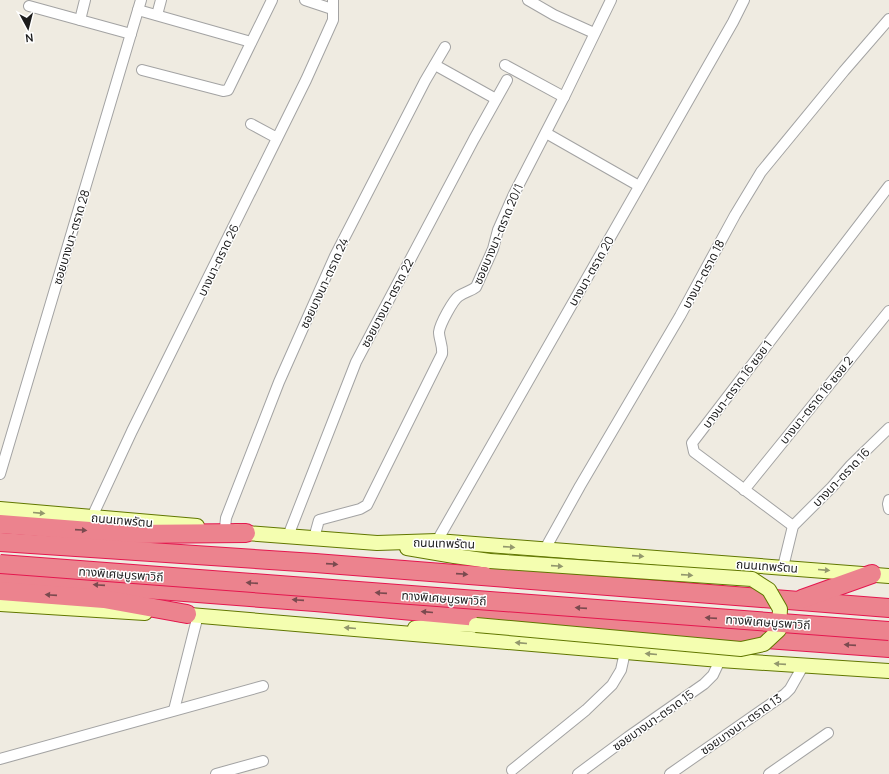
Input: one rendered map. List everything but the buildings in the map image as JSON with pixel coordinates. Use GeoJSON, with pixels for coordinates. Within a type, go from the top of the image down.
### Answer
{"type":"FeatureCollection","features":[{"type":"Feature","properties":{"kind":"highway"},"geometry":{"type":"LineString","coordinates":[[0,524],[128,534],[246,533]]}},
{"type":"Feature","properties":{"kind":"highway"},"geometry":{"type":"LineString","coordinates":[[128,534],[272,560]]}},
{"type":"Feature","properties":{"kind":"highway"},"geometry":{"type":"LineString","coordinates":[[0,542],[272,560],[889,608]]}},
{"type":"Feature","properties":{"kind":"highway","name":"ทางพิเศษบูรพาวิถี"},"geometry":{"type":"LineString","coordinates":[[0,552],[889,619]]}},
{"type":"Feature","properties":{"kind":"highway","name":"ทางพิเศษบูรพาวิถี"},"geometry":{"type":"LineString","coordinates":[[0,564],[889,631]]}},
{"type":"Feature","properties":{"kind":"highway"},"geometry":{"type":"LineString","coordinates":[[796,601],[880,575]]}},
{"type":"Feature","properties":{"kind":"highway"},"geometry":{"type":"LineString","coordinates":[[0,578],[220,594],[532,622],[889,648]]}},
{"type":"Feature","properties":{"kind":"highway"},"geometry":{"type":"LineString","coordinates":[[0,591],[104,599],[193,615]]}},
{"type":"Feature","properties":{"kind":"highway"},"geometry":{"type":"LineString","coordinates":[[104,599],[220,594]]}},
{"type":"Feature","properties":{"kind":"main road","name":"ถนนเทพรัตน"},"geometry":{"type":"LineString","coordinates":[[0,509],[225,528],[246,533],[377,543],[437,541],[880,575]]}},
{"type":"Feature","properties":{"kind":"main road"},"geometry":{"type":"LineString","coordinates":[[377,543],[490,561],[752,579],[769,590],[780,609],[779,630],[764,644],[741,649],[476,625],[452,624],[382,631]]}},
{"type":"Feature","properties":{"kind":"main road"},"geometry":{"type":"LineString","coordinates":[[0,604],[115,612],[193,615],[720,660],[889,671]]}},
{"type":"Feature","properties":{"kind":"street"},"geometry":{"type":"LineString","coordinates":[[80,20],[85,0]]}},
{"type":"Feature","properties":{"kind":"street"},"geometry":{"type":"LineString","coordinates":[[157,15],[161,0]]}},
{"type":"Feature","properties":{"kind":"street"},"geometry":{"type":"LineString","coordinates":[[142,70],[223,91],[228,90],[272,0]]}},
{"type":"Feature","properties":{"kind":"street"},"geometry":{"type":"LineString","coordinates":[[306,0],[332,4]]}},
{"type":"Feature","properties":{"kind":"street"},"geometry":{"type":"LineString","coordinates":[[528,0],[554,15],[594,33]]}},
{"type":"Feature","properties":{"kind":"street","name":"ซอยบางนา-ตราด 20/1"},"geometry":{"type":"LineString","coordinates":[[314,538],[319,520],[360,509],[367,505],[442,354],[443,348],[439,334],[440,328],[454,300],[459,296],[472,291],[476,286],[493,249],[498,230],[514,194],[564,97],[610,0]]}},
{"type":"Feature","properties":{"kind":"street","name":"บางนา-ตราด 20"},"geometry":{"type":"LineString","coordinates":[[437,541],[744,0]]}},
{"type":"Feature","properties":{"kind":"street","name":"บางนา-ตราด 26"},"geometry":{"type":"LineString","coordinates":[[92,517],[132,431],[277,138],[333,20],[332,4]]}},
{"type":"Feature","properties":{"kind":"street"},"geometry":{"type":"LineString","coordinates":[[140,5],[157,15],[251,42]]}},
{"type":"Feature","properties":{"kind":"street","name":"ซอยบางนา-ตราด 28"},"geometry":{"type":"LineString","coordinates":[[0,474],[140,5]]}},
{"type":"Feature","properties":{"kind":"street"},"geometry":{"type":"LineString","coordinates":[[29,6],[131,34]]}},
{"type":"Feature","properties":{"kind":"street","name":"บางนา-ตราด 18"},"geometry":{"type":"LineString","coordinates":[[545,549],[580,486],[680,316],[735,215],[761,172],[844,70],[889,19]]}},
{"type":"Feature","properties":{"kind":"street","name":"ซอยบางนา-ตราด 24"},"geometry":{"type":"LineString","coordinates":[[225,528],[226,518],[279,382],[335,256],[445,47]]}},
{"type":"Feature","properties":{"kind":"street"},"geometry":{"type":"LineString","coordinates":[[435,65],[496,99]]}},
{"type":"Feature","properties":{"kind":"street"},"geometry":{"type":"LineString","coordinates":[[505,66],[564,97]]}},
{"type":"Feature","properties":{"kind":"street","name":"ซอยบางนา-ตราด 22"},"geometry":{"type":"LineString","coordinates":[[288,536],[356,362],[474,139],[507,80]]}},
{"type":"Feature","properties":{"kind":"street"},"geometry":{"type":"LineString","coordinates":[[251,124],[277,138]]}},
{"type":"Feature","properties":{"kind":"street"},"geometry":{"type":"LineString","coordinates":[[546,133],[639,186]]}},
{"type":"Feature","properties":{"kind":"street","name":"บางนา-ตราด 16 ซอย 1"},"geometry":{"type":"LineString","coordinates":[[793,526],[694,452],[692,443],[889,186]]}},
{"type":"Feature","properties":{"kind":"street","name":"บางนา-ตราด 16 ซอย 2"},"geometry":{"type":"LineString","coordinates":[[744,490],[889,311]]}},
{"type":"Feature","properties":{"kind":"street","name":"บางนา-ตราด 16"},"geometry":{"type":"LineString","coordinates":[[793,526],[832,487],[851,465],[889,428]]}},
{"type":"Feature","properties":{"kind":"street"},"geometry":{"type":"LineString","coordinates":[[889,500],[889,509]]}},
{"type":"Feature","properties":{"kind":"street"},"geometry":{"type":"LineString","coordinates":[[783,567],[793,526]]}},
{"type":"Feature","properties":{"kind":"street"},"geometry":{"type":"LineString","coordinates":[[174,710],[193,615]]}},
{"type":"Feature","properties":{"kind":"street"},"geometry":{"type":"LineString","coordinates":[[512,770],[586,710],[612,685],[620,670],[625,652]]}},
{"type":"Feature","properties":{"kind":"street","name":"ซอยบางนา-ตราด 15"},"geometry":{"type":"LineString","coordinates":[[578,774],[704,684],[713,675],[720,660]]}},
{"type":"Feature","properties":{"kind":"street","name":"ซอยบางนา-ตราด 13"},"geometry":{"type":"LineString","coordinates":[[670,774],[785,694],[790,689],[803,666]]}},
{"type":"Feature","properties":{"kind":"street"},"geometry":{"type":"LineString","coordinates":[[0,759],[263,686]]}},
{"type":"Feature","properties":{"kind":"street"},"geometry":{"type":"LineString","coordinates":[[769,774],[828,733]]}},
{"type":"Feature","properties":{"kind":"street"},"geometry":{"type":"LineString","coordinates":[[216,774],[263,761]]}}]}
